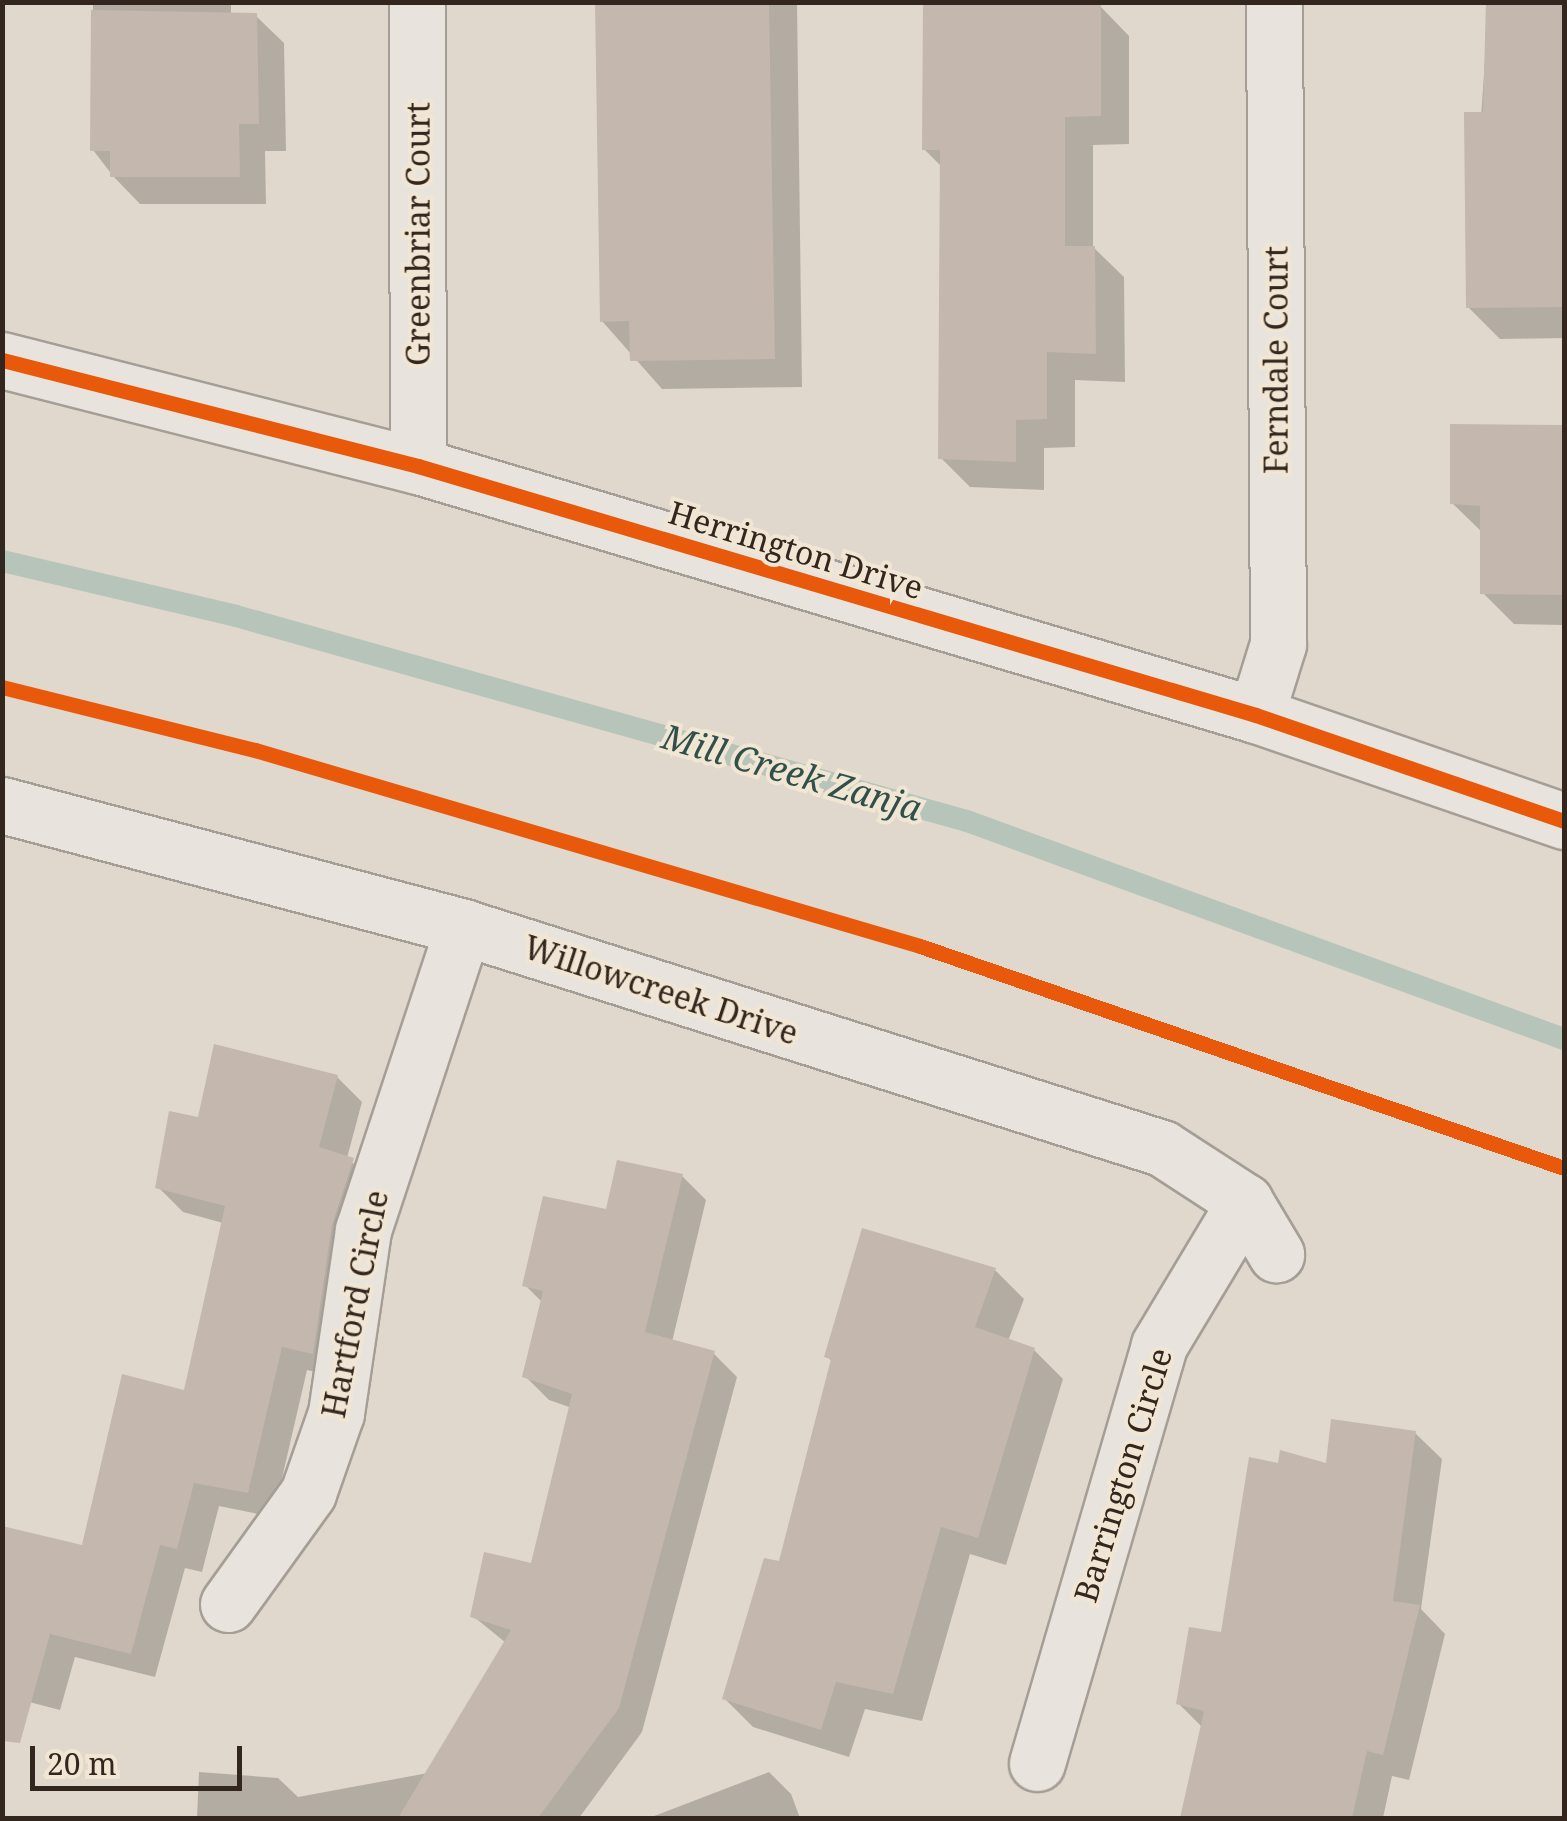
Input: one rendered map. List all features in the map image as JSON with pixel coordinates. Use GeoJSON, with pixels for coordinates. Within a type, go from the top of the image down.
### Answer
{"type":"FeatureCollection","features":[{"type":"Feature","properties":{"kind":"street","name":"Greenbriar Court"},"geometry":{"type":"LineString","coordinates":[[417,2],[418,466]]}},
{"type":"Feature","properties":{"kind":"street","name":"Ferndale Court"},"geometry":{"type":"LineString","coordinates":[[1256,715],[1278,644],[1274,2]]}},
{"type":"Feature","properties":{"kind":"street","name":"Herrington Drive"},"geometry":{"type":"LineString","coordinates":[[2,360],[418,466],[1256,715],[1564,821]]}},
{"type":"Feature","properties":{"kind":"street","name":"Willowcreek Drive"},"geometry":{"type":"LineString","coordinates":[[2,804],[464,927],[1162,1148],[1245,1202],[1276,1254]]}},
{"type":"Feature","properties":{"kind":"street","name":"Hartford Circle"},"geometry":{"type":"LineString","coordinates":[[228,1604],[308,1493],[336,1413],[363,1230],[464,927]]}},
{"type":"Feature","properties":{"kind":"street","name":"Barrington Circle"},"geometry":{"type":"LineString","coordinates":[[1036,1763],[1159,1345],[1245,1202]]}},
{"type":"Feature","properties":{"kind":"building"},"geometry":{"type":"Polygon","coordinates":[[[595,2],[769,2],[775,359],[630,361],[629,321],[600,322],[595,2]]]}},
{"type":"Feature","properties":{"kind":"building"},"geometry":{"type":"Polygon","coordinates":[[[923,2],[1101,4],[1101,116],[1065,117],[1065,246],[1095,246],[1096,354],[1047,352],[1047,419],[1016,420],[1016,462],[938,459],[940,150],[922,150],[923,2]]]}},
{"type":"Feature","properties":{"kind":"building"},"geometry":{"type":"Polygon","coordinates":[[[1486,2],[1564,2],[1564,307],[1466,308],[1464,112],[1483,112],[1486,2]]]}},
{"type":"Feature","properties":{"kind":"building"},"geometry":{"type":"Polygon","coordinates":[[[91,10],[257,13],[259,124],[239,124],[240,177],[110,177],[110,151],[90,151],[91,10]]]}},
{"type":"Feature","properties":{"kind":"building"},"geometry":{"type":"Polygon","coordinates":[[[1450,424],[1564,425],[1564,595],[1480,594],[1480,506],[1450,504],[1450,424]]]}},
{"type":"Feature","properties":{"kind":"building"},"geometry":{"type":"Polygon","coordinates":[[[214,1044],[338,1075],[319,1147],[354,1158],[332,1225],[313,1354],[282,1347],[248,1493],[194,1483],[177,1549],[160,1545],[131,1654],[50,1634],[20,1743],[2,1741],[2,1526],[82,1545],[122,1374],[184,1390],[225,1206],[155,1188],[169,1111],[198,1117],[214,1044]]]}},
{"type":"Feature","properties":{"kind":"building"},"geometry":{"type":"Polygon","coordinates":[[[617,1160],[683,1174],[645,1332],[715,1351],[619,1708],[538,1818],[398,1818],[511,1630],[470,1617],[484,1552],[531,1563],[572,1394],[522,1377],[543,1291],[522,1286],[543,1196],[606,1209],[617,1160]]]}},
{"type":"Feature","properties":{"kind":"building"},"geometry":{"type":"Polygon","coordinates":[[[862,1228],[996,1268],[975,1327],[1035,1348],[978,1538],[941,1527],[893,1694],[836,1682],[821,1730],[722,1699],[764,1558],[779,1561],[831,1359],[824,1357],[862,1228]]]}},
{"type":"Feature","properties":{"kind":"building"},"geometry":{"type":"Polygon","coordinates":[[[1331,1419],[1416,1431],[1393,1601],[1420,1605],[1383,1755],[1367,1751],[1352,1818],[1180,1818],[1204,1711],[1176,1704],[1189,1627],[1221,1632],[1249,1457],[1278,1463],[1280,1450],[1326,1463],[1331,1419]]]}},
{"type":"Feature","properties":{"kind":"waterway","name":"Mill Creek Zanja"},"geometry":{"type":"LineString","coordinates":[[2,561],[236,616],[967,821],[1564,1039]]}},
{"type":"Feature","properties":{"kind":"cycle path"},"geometry":{"type":"LineString","coordinates":[[2,360],[418,466],[1256,715],[1564,821]]}},
{"type":"Feature","properties":{"kind":"cycle path"},"geometry":{"type":"LineString","coordinates":[[2,687],[255,750],[920,946],[1564,1168]]}}]}
